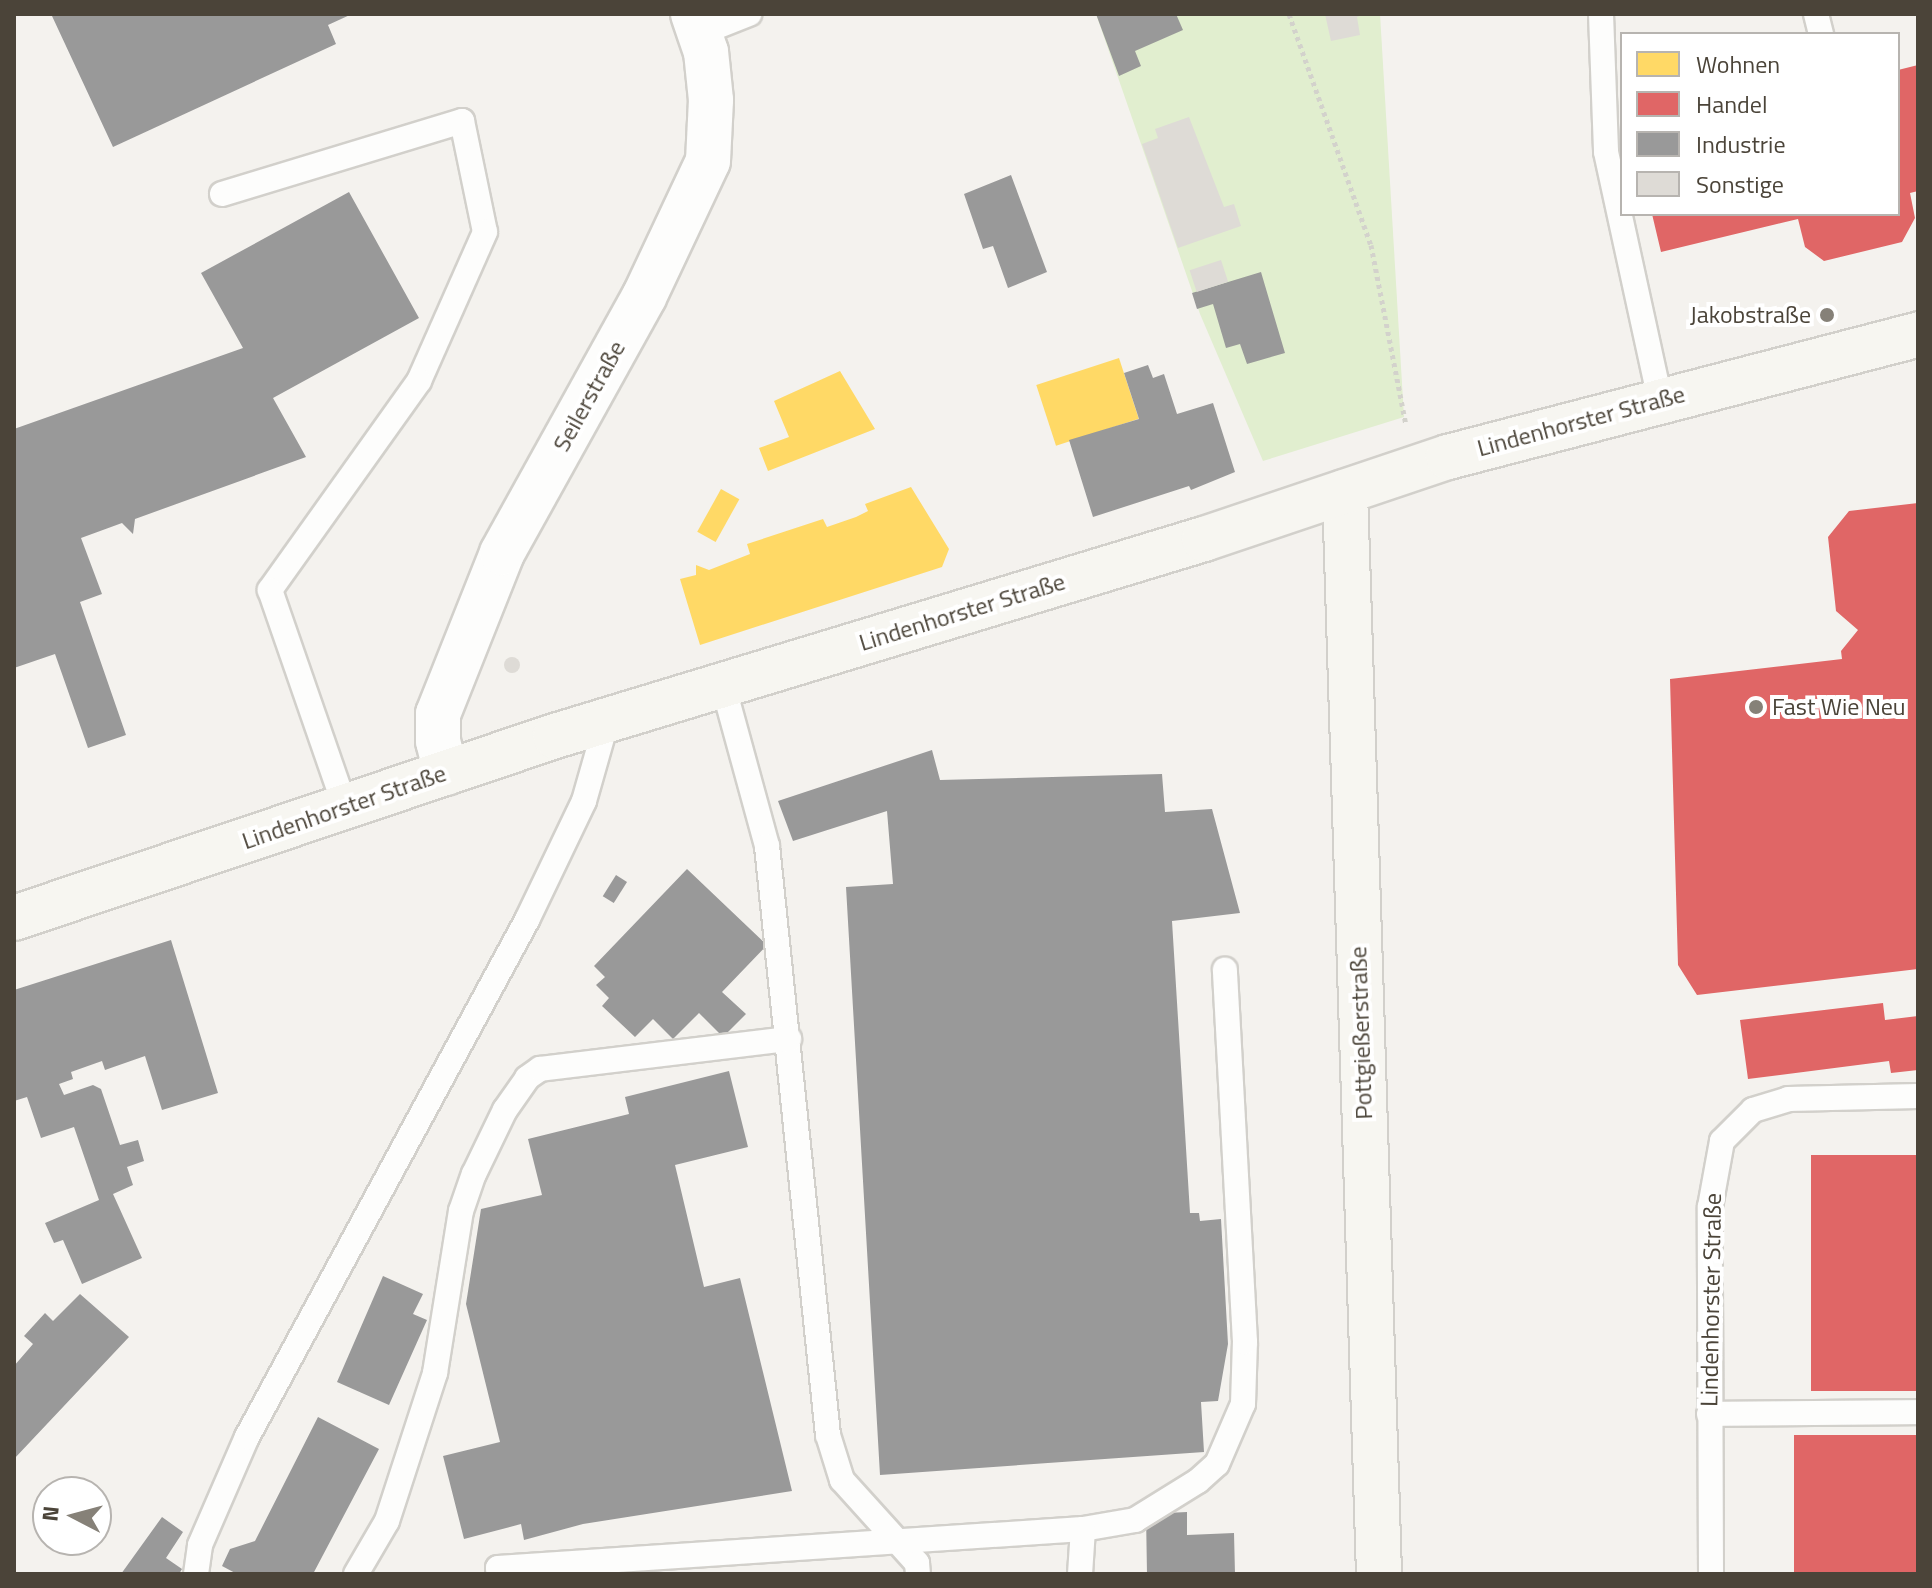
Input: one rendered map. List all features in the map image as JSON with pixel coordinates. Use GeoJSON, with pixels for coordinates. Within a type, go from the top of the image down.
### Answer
{"type":"FeatureCollection","features":[{"type":"Feature","properties":{"kind":"street","name":"Seilerstraße"},"geometry":{"type":"LineString","coordinates":[[446,773],[438,741],[438,714],[497,566],[644,297],[708,161],[711,100],[697,24]]}},
{"type":"Feature","properties":{"kind":"street","name":"Lindenhorster Straße"},"geometry":{"type":"LineString","coordinates":[[14,918],[607,720],[1345,492],[1448,457],[1918,335]]}},
{"type":"Feature","properties":{"kind":"street","name":"Pottgießerstraße"},"geometry":{"type":"LineString","coordinates":[[1345,492],[1379,1574]]}},
{"type":"Feature","properties":{"kind":"lane"},"geometry":{"type":"LineString","coordinates":[[697,24],[749,14]]}},
{"type":"Feature","properties":{"kind":"lane"},"geometry":{"type":"LineString","coordinates":[[1601,14],[1606,152],[1660,400]]}},
{"type":"Feature","properties":{"kind":"lane"},"geometry":{"type":"LineString","coordinates":[[222,194],[462,121],[485,232],[419,381],[270,590],[345,807]]}},
{"type":"Feature","properties":{"kind":"lane"},"geometry":{"type":"LineString","coordinates":[[723,685],[767,846],[828,1435],[842,1480],[917,1563],[918,1574]]}},
{"type":"Feature","properties":{"kind":"lane"},"geometry":{"type":"LineString","coordinates":[[196,1574],[200,1545],[247,1437],[527,920],[584,801],[607,720]]}},
{"type":"Feature","properties":{"kind":"lane"},"geometry":{"type":"LineString","coordinates":[[499,1574],[498,1568],[1083,1529],[1135,1520],[1198,1481],[1217,1464],[1243,1404],[1245,1342],[1225,970]]}},
{"type":"Feature","properties":{"kind":"lane"},"geometry":{"type":"LineString","coordinates":[[356,1574],[387,1521],[435,1373],[465,1198],[505,1110],[527,1078],[540,1069],[587,1062],[789,1039]]}},
{"type":"Feature","properties":{"kind":"lane","name":"Lindenhorster Straße"},"geometry":{"type":"LineString","coordinates":[[1711,1574],[1710,1207],[1722,1141],[1753,1110],[1788,1099],[1918,1096]]}},
{"type":"Feature","properties":{"kind":"lane"},"geometry":{"type":"LineString","coordinates":[[1709,1414],[1918,1412]]}},
{"type":"Feature","properties":{"kind":"lane"},"geometry":{"type":"LineString","coordinates":[[1080,1574],[1083,1529]]}},
{"type":"Feature","properties":{"kind":"path"},"geometry":{"type":"LineString","coordinates":[[1289,14],[1371,245],[1406,426]]}},
{"type":"Feature","properties":{"kind":"green space"},"geometry":{"type":"Polygon","coordinates":[[[1096,14],[1380,14],[1404,417],[1263,461],[1200,314],[1096,14]]]}},
{"type":"Feature","properties":{"kind":"building: Wohnen"},"geometry":{"type":"Polygon","coordinates":[[[1119,358],[1139,419],[1056,446],[1036,385],[1119,358]]]}},
{"type":"Feature","properties":{"kind":"building: Wohnen"},"geometry":{"type":"Polygon","coordinates":[[[840,371],[875,429],[768,471],[759,448],[789,437],[774,401],[840,371]]]}},
{"type":"Feature","properties":{"kind":"building: Wohnen"},"geometry":{"type":"Polygon","coordinates":[[[911,487],[949,549],[942,567],[700,645],[680,579],[696,575],[696,565],[709,570],[750,554],[747,544],[823,519],[827,527],[856,517],[868,511],[865,504],[911,487]]]}},
{"type":"Feature","properties":{"kind":"building: Wohnen"},"geometry":{"type":"Polygon","coordinates":[[[721,489],[739,499],[716,542],[697,532],[721,489]]]}},
{"type":"Feature","properties":{"kind":"building: Handel"},"geometry":{"type":"Polygon","coordinates":[[[1918,65],[1918,191],[1910,193],[1915,218],[1902,242],[1824,261],[1805,247],[1798,219],[1661,252],[1652,216],[1900,216],[1900,70],[1918,65]]]}},
{"type":"Feature","properties":{"kind":"building: Handel"},"geometry":{"type":"Polygon","coordinates":[[[1918,503],[1918,969],[1697,995],[1678,965],[1670,679],[1842,659],[1841,651],[1858,630],[1836,611],[1828,537],[1849,511],[1918,503]]]}},
{"type":"Feature","properties":{"kind":"building: Handel"},"geometry":{"type":"Polygon","coordinates":[[[1883,1003],[1885,1020],[1918,1016],[1918,1070],[1891,1073],[1889,1061],[1748,1079],[1740,1020],[1883,1003]]]}},
{"type":"Feature","properties":{"kind":"building: Handel"},"geometry":{"type":"Polygon","coordinates":[[[1811,1155],[1918,1155],[1918,1391],[1811,1391],[1811,1155]]]}},
{"type":"Feature","properties":{"kind":"building: Handel"},"geometry":{"type":"Polygon","coordinates":[[[1794,1435],[1918,1435],[1918,1574],[1794,1574],[1794,1435]]]}},
{"type":"Feature","properties":{"kind":"building: Industrie"},"geometry":{"type":"Polygon","coordinates":[[[352,14],[328,25],[336,44],[113,147],[52,16],[352,14]]]}},
{"type":"Feature","properties":{"kind":"building: Industrie"},"geometry":{"type":"Polygon","coordinates":[[[1096,14],[1176,14],[1183,30],[1135,51],[1141,66],[1119,76],[1096,14]]]}},
{"type":"Feature","properties":{"kind":"building: Industrie"},"geometry":{"type":"Polygon","coordinates":[[[1011,175],[1047,272],[1008,288],[993,246],[983,249],[964,194],[1011,175]]]}},
{"type":"Feature","properties":{"kind":"building: Industrie"},"geometry":{"type":"Polygon","coordinates":[[[349,192],[419,318],[273,398],[306,457],[135,519],[133,534],[122,523],[81,538],[102,594],[80,602],[126,735],[88,748],[55,654],[14,668],[14,429],[243,348],[201,273],[349,192]]]}},
{"type":"Feature","properties":{"kind":"building: Industrie"},"geometry":{"type":"Polygon","coordinates":[[[1261,272],[1285,353],[1247,364],[1240,344],[1226,348],[1213,304],[1197,309],[1192,293],[1261,272]]]}},
{"type":"Feature","properties":{"kind":"building: Industrie"},"geometry":{"type":"Polygon","coordinates":[[[1148,365],[1153,378],[1164,374],[1177,414],[1213,403],[1235,472],[1191,490],[1189,486],[1093,517],[1069,440],[1139,419],[1124,373],[1148,365]]]}},
{"type":"Feature","properties":{"kind":"building: Industrie"},"geometry":{"type":"Polygon","coordinates":[[[932,750],[940,780],[1162,774],[1165,812],[1212,809],[1240,913],[1172,921],[1190,1213],[1199,1213],[1200,1221],[1221,1219],[1228,1344],[1218,1401],[1201,1402],[1204,1452],[880,1475],[846,887],[893,884],[887,811],[793,841],[778,801],[932,750]]]}},
{"type":"Feature","properties":{"kind":"building: Industrie"},"geometry":{"type":"Polygon","coordinates":[[[687,869],[767,945],[722,992],[746,1014],[723,1037],[699,1013],[673,1039],[653,1019],[635,1037],[602,1006],[609,998],[596,985],[605,977],[594,966],[687,869]]]}},
{"type":"Feature","properties":{"kind":"building: Industrie"},"geometry":{"type":"Polygon","coordinates":[[[616,875],[627,882],[614,903],[603,896],[616,875]]]}},
{"type":"Feature","properties":{"kind":"building: Industrie"},"geometry":{"type":"Polygon","coordinates":[[[171,940],[218,1093],[162,1110],[145,1056],[105,1070],[102,1061],[71,1072],[73,1079],[59,1084],[64,1095],[93,1085],[101,1089],[120,1145],[138,1140],[144,1161],[127,1167],[133,1185],[113,1194],[142,1258],[82,1284],[63,1240],[54,1243],[45,1223],[99,1200],[74,1127],[41,1138],[27,1097],[14,1101],[14,990],[171,940]]]}},
{"type":"Feature","properties":{"kind":"building: Industrie"},"geometry":{"type":"Polygon","coordinates":[[[729,1071],[748,1147],[675,1165],[704,1287],[740,1278],[792,1491],[583,1524],[524,1540],[521,1524],[464,1539],[443,1456],[500,1442],[466,1304],[481,1209],[542,1195],[528,1139],[629,1114],[625,1097],[729,1071]]]}},
{"type":"Feature","properties":{"kind":"building: Industrie"},"geometry":{"type":"Polygon","coordinates":[[[383,1276],[423,1294],[413,1314],[427,1320],[389,1405],[337,1382],[383,1276]]]}},
{"type":"Feature","properties":{"kind":"building: Industrie"},"geometry":{"type":"Polygon","coordinates":[[[80,1294],[129,1337],[14,1459],[14,1366],[33,1344],[24,1336],[45,1313],[53,1321],[80,1294]]]}},
{"type":"Feature","properties":{"kind":"building: Industrie"},"geometry":{"type":"Polygon","coordinates":[[[318,1417],[379,1449],[313,1574],[237,1574],[222,1566],[230,1549],[255,1541],[318,1417]]]}},
{"type":"Feature","properties":{"kind":"building: Industrie"},"geometry":{"type":"Polygon","coordinates":[[[1187,1512],[1187,1535],[1234,1533],[1235,1574],[1147,1574],[1146,1514],[1187,1512]]]}},
{"type":"Feature","properties":{"kind":"building: Industrie"},"geometry":{"type":"Polygon","coordinates":[[[162,1517],[183,1532],[166,1558],[182,1569],[179,1574],[121,1574],[162,1517]]]}},
{"type":"Feature","properties":{"kind":"building: Sonstige"},"geometry":{"type":"Polygon","coordinates":[[[1325,14],[1364,14],[1357,17],[1360,35],[1331,41],[1325,14]]]}},
{"type":"Feature","properties":{"kind":"building: Sonstige"},"geometry":{"type":"Polygon","coordinates":[[[1189,117],[1224,207],[1234,204],[1241,226],[1178,248],[1142,144],[1158,138],[1155,129],[1189,117]]]}},
{"type":"Feature","properties":{"kind":"building: Sonstige"},"geometry":{"type":"Polygon","coordinates":[[[1221,260],[1228,282],[1197,292],[1190,270],[1221,260]]]}},
{"type":"Feature","properties":{"kind":"building: Sonstige"},"geometry":{"type":"Polygon","coordinates":[[[509,657],[515,657],[520,665],[518,671],[509,673],[504,668],[504,662],[509,657]]]}},
{"type":"Feature","properties":{"kind":"place","name":"Jakobstraße"},"geometry":{"type":"Point","coordinates":[1827,315]}},
{"type":"Feature","properties":{"kind":"place","name":"Fast Wie Neu"},"geometry":{"type":"Point","coordinates":[1756,707]}}]}
